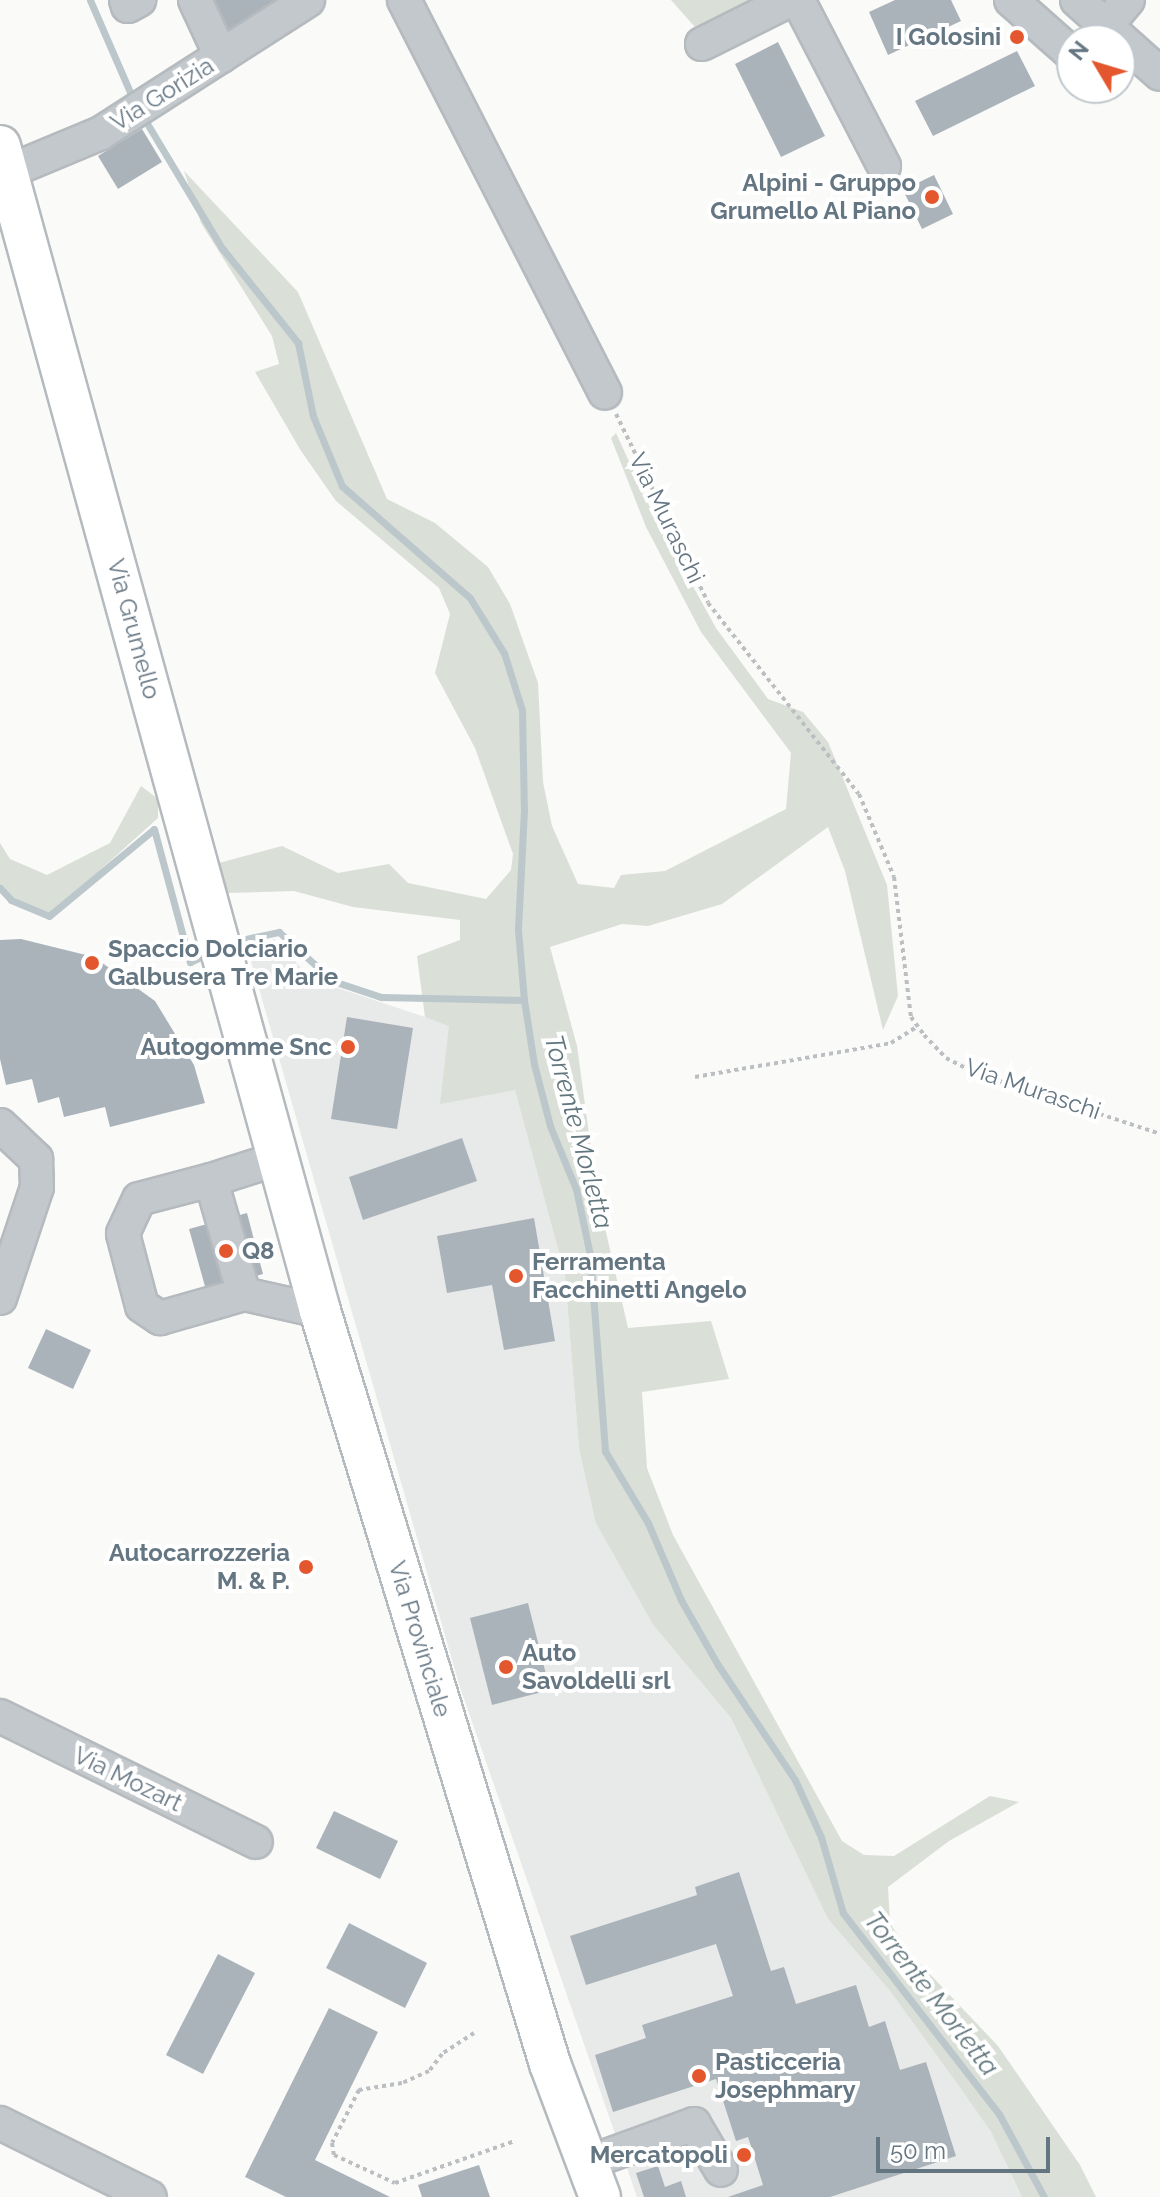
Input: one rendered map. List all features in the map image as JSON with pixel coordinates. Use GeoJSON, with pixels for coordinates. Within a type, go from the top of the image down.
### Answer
{"type":"FeatureCollection","features":[{"type":"Feature","properties":{"kind":"main road","name":"Via Grumello"},"geometry":{"type":"LineString","coordinates":[[2,164],[267,1111]]}},
{"type":"Feature","properties":{"kind":"main road","name":"Via Provinciale"},"geometry":{"type":"LineString","coordinates":[[267,1111],[320,1311],[550,2064],[593,2180]]}},
{"type":"Feature","properties":{"kind":"street"},"geometry":{"type":"LineString","coordinates":[[126,0],[128,6],[139,0]]}},
{"type":"Feature","properties":{"kind":"street"},"geometry":{"type":"LineString","coordinates":[[195,0],[221,56]]}},
{"type":"Feature","properties":{"kind":"street","name":"Via Gorizia"},"geometry":{"type":"LineString","coordinates":[[2,164],[101,133],[308,0]]}},
{"type":"Feature","properties":{"kind":"street"},"geometry":{"type":"LineString","coordinates":[[404,0],[605,392]]}},
{"type":"Feature","properties":{"kind":"street"},"geometry":{"type":"LineString","coordinates":[[702,44],[790,0]]}},
{"type":"Feature","properties":{"kind":"street"},"geometry":{"type":"LineString","coordinates":[[798,0],[884,166]]}},
{"type":"Feature","properties":{"kind":"street"},"geometry":{"type":"LineString","coordinates":[[1011,0],[1056,40]]}},
{"type":"Feature","properties":{"kind":"street"},"geometry":{"type":"LineString","coordinates":[[1077,0],[1102,24]]}},
{"type":"Feature","properties":{"kind":"street"},"geometry":{"type":"LineString","coordinates":[[1117,24],[1128,0]]}},
{"type":"Feature","properties":{"kind":"street"},"geometry":{"type":"LineString","coordinates":[[1136,54],[1160,74]]}},
{"type":"Feature","properties":{"kind":"street"},"geometry":{"type":"LineString","coordinates":[[0,1125],[36,1159],[37,1187],[0,1298]]}},
{"type":"Feature","properties":{"kind":"street"},"geometry":{"type":"LineString","coordinates":[[280,1158],[139,1199],[123,1234],[142,1306],[160,1318],[244,1294],[320,1311]]}},
{"type":"Feature","properties":{"kind":"street"},"geometry":{"type":"LineString","coordinates":[[211,1180],[244,1294]]}},
{"type":"Feature","properties":{"kind":"street","name":"Via Mozart"},"geometry":{"type":"LineString","coordinates":[[0,1716],[256,1842]]}},
{"type":"Feature","properties":{"kind":"street"},"geometry":{"type":"LineString","coordinates":[[0,2123],[150,2197]]}},
{"type":"Feature","properties":{"kind":"street"},"geometry":{"type":"LineString","coordinates":[[593,2180],[694,2124],[721,2170]]}},
{"type":"Feature","properties":{"kind":"path","name":"Via Muraschi"},"geometry":{"type":"LineString","coordinates":[[605,392],[708,603],[859,794],[894,877],[911,1017],[946,1058],[978,1074],[1160,1134]]}},
{"type":"Feature","properties":{"kind":"path"},"geometry":{"type":"LineString","coordinates":[[695,1077],[891,1043],[918,1026]]}},
{"type":"Feature","properties":{"kind":"path"},"geometry":{"type":"LineString","coordinates":[[474,2033],[442,2054],[429,2071],[402,2083],[359,2090],[332,2143],[334,2155],[395,2183],[515,2141]]}},
{"type":"Feature","properties":{"kind":"shaded area"},"geometry":{"type":"Polygon","coordinates":[[[671,0],[793,0],[710,44],[671,0]]]}},
{"type":"Feature","properties":{"kind":"shaded area"},"geometry":{"type":"Polygon","coordinates":[[[184,171],[298,292],[387,499],[435,523],[488,567],[510,604],[538,683],[543,782],[552,826],[578,884],[614,888],[621,875],[665,871],[786,809],[791,753],[701,632],[646,527],[611,438],[616,433],[653,514],[716,628],[768,699],[803,712],[828,742],[887,885],[898,996],[883,1030],[845,871],[828,827],[722,904],[648,926],[622,924],[550,947],[577,1046],[597,1193],[628,1328],[711,1321],[729,1379],[642,1392],[647,1468],[673,1535],[842,1841],[864,1855],[894,1856],[990,1796],[1019,1802],[949,1841],[888,1887],[890,1923],[908,1951],[998,2046],[1080,2165],[1096,2197],[1022,2197],[991,2132],[890,1991],[828,1919],[731,1718],[654,1626],[596,1523],[579,1448],[565,1275],[515,1090],[440,1104],[449,1026],[425,1017],[417,956],[460,940],[460,920],[353,907],[294,891],[227,893],[215,864],[282,846],[338,873],[389,864],[408,883],[486,899],[511,870],[513,854],[475,748],[435,673],[450,614],[439,588],[336,501],[301,451],[255,372],[279,364],[272,336],[201,223],[184,171]]]}},
{"type":"Feature","properties":{"kind":"shaded area"},"geometry":{"type":"Polygon","coordinates":[[[141,786],[158,799],[158,818],[49,916],[0,890],[0,843],[10,859],[47,875],[110,843],[141,786]]]}},
{"type":"Feature","properties":{"kind":"shaded area"},"geometry":{"type":"Polygon","coordinates":[[[275,939],[311,979],[449,1025],[515,1089],[565,1275],[579,1448],[654,1626],[731,1718],[828,1919],[890,1991],[991,2132],[1022,2197],[637,2197],[459,1684],[247,947],[275,939]]]}},
{"type":"Feature","properties":{"kind":"building"},"geometry":{"type":"Polygon","coordinates":[[[202,0],[296,0],[220,50],[202,0]]]}},
{"type":"Feature","properties":{"kind":"building"},"geometry":{"type":"Polygon","coordinates":[[[895,0],[951,0],[961,21],[888,55],[869,12],[895,0]]]}},
{"type":"Feature","properties":{"kind":"building"},"geometry":{"type":"Polygon","coordinates":[[[778,42],[825,136],[781,157],[735,64],[778,42]]]}},
{"type":"Feature","properties":{"kind":"building"},"geometry":{"type":"Polygon","coordinates":[[[1017,51],[1035,86],[933,136],[915,101],[1017,51]]]}},
{"type":"Feature","properties":{"kind":"building"},"geometry":{"type":"Polygon","coordinates":[[[142,129],[162,162],[118,189],[98,156],[142,129]]]}},
{"type":"Feature","properties":{"kind":"building"},"geometry":{"type":"Polygon","coordinates":[[[934,175],[953,214],[922,229],[903,190],[934,175]]]}},
{"type":"Feature","properties":{"kind":"building"},"geometry":{"type":"Polygon","coordinates":[[[21,939],[94,957],[155,1001],[194,1065],[205,1103],[110,1127],[105,1107],[64,1117],[59,1097],[38,1103],[32,1079],[6,1085],[0,1059],[0,940],[21,939]]]}},
{"type":"Feature","properties":{"kind":"building"},"geometry":{"type":"Polygon","coordinates":[[[347,1017],[413,1028],[397,1129],[331,1119],[347,1017]]]}},
{"type":"Feature","properties":{"kind":"building"},"geometry":{"type":"Polygon","coordinates":[[[462,1138],[477,1181],[363,1220],[349,1177],[462,1138]]]}},
{"type":"Feature","properties":{"kind":"building","name":"Q8"},"geometry":{"type":"Polygon","coordinates":[[[247,1213],[263,1274],[206,1290],[189,1229],[247,1213]]]}},
{"type":"Feature","properties":{"kind":"building"},"geometry":{"type":"Polygon","coordinates":[[[534,1218],[555,1341],[504,1350],[492,1285],[447,1293],[437,1236],[534,1218]]]}},
{"type":"Feature","properties":{"kind":"building"},"geometry":{"type":"Polygon","coordinates":[[[46,1329],[91,1350],[73,1389],[28,1368],[46,1329]]]}},
{"type":"Feature","properties":{"kind":"building"},"geometry":{"type":"Polygon","coordinates":[[[528,1603],[550,1690],[492,1705],[470,1618],[528,1603]]]}},
{"type":"Feature","properties":{"kind":"building"},"geometry":{"type":"Polygon","coordinates":[[[334,1811],[398,1841],[380,1879],[316,1848],[334,1811]]]}},
{"type":"Feature","properties":{"kind":"building"},"geometry":{"type":"Polygon","coordinates":[[[739,1872],[771,1971],[784,1967],[796,2004],[856,1985],[869,2027],[885,2021],[900,2070],[926,2062],[956,2156],[830,2197],[728,2197],[763,2185],[748,2137],[736,2141],[716,2079],[613,2112],[595,2055],[646,2038],[642,2025],[733,1996],[716,1944],[586,1985],[570,1936],[697,1895],[695,1887],[739,1872]]]}},
{"type":"Feature","properties":{"kind":"building"},"geometry":{"type":"Polygon","coordinates":[[[349,1923],[427,1963],[405,2008],[326,1968],[349,1923]]]}},
{"type":"Feature","properties":{"kind":"building"},"geometry":{"type":"Polygon","coordinates":[[[218,1954],[255,1973],[203,2074],[166,2055],[218,1954]]]}},
{"type":"Feature","properties":{"kind":"building"},"geometry":{"type":"Polygon","coordinates":[[[329,2008],[378,2032],[315,2160],[390,2197],[286,2197],[245,2177],[329,2008]]]}},
{"type":"Feature","properties":{"kind":"building"},"geometry":{"type":"Polygon","coordinates":[[[479,2165],[490,2197],[422,2197],[418,2185],[479,2165]]]}},
{"type":"Feature","properties":{"kind":"building"},"geometry":{"type":"Polygon","coordinates":[[[658,2166],[665,2187],[681,2181],[686,2197],[644,2197],[636,2173],[658,2166]]]}},
{"type":"Feature","properties":{"kind":"waterway","name":"Torrente Morletta"},"geometry":{"type":"LineString","coordinates":[[90,0],[133,99]]}},
{"type":"Feature","properties":{"kind":"waterway","name":"Torrente Morletta"},"geometry":{"type":"LineString","coordinates":[[148,125],[222,248],[298,343],[313,416],[342,486],[470,598],[504,653],[522,710],[524,810],[518,930],[524,1000],[534,1064],[550,1126],[576,1189],[590,1255],[605,1451],[648,1523],[681,1600],[718,1665],[795,1780],[821,1837],[843,1913],[999,2114],[1044,2197]]}},
{"type":"Feature","properties":{"kind":"waterway"},"geometry":{"type":"LineString","coordinates":[[0,888],[11,900],[49,916],[154,829],[190,962],[203,956]]}},
{"type":"Feature","properties":{"kind":"waterway"},"geometry":{"type":"LineString","coordinates":[[241,940],[279,932],[333,981],[381,997],[524,1000]]}},
{"type":"Feature","properties":{"kind":"place","name":"I Golosini"},"geometry":{"type":"Point","coordinates":[1017,37]}},
{"type":"Feature","properties":{"kind":"place","name":"Alpini - Gruppo Grumello Al Piano"},"geometry":{"type":"Point","coordinates":[932,197]}},
{"type":"Feature","properties":{"kind":"place","name":"Spaccio Dolciario Galbusera Tre Marie"},"geometry":{"type":"Point","coordinates":[92,963]}},
{"type":"Feature","properties":{"kind":"place","name":"Autogomme Snc"},"geometry":{"type":"Point","coordinates":[348,1047]}},
{"type":"Feature","properties":{"kind":"place","name":"Q8"},"geometry":{"type":"Point","coordinates":[226,1251]}},
{"type":"Feature","properties":{"kind":"place","name":"Ferramenta Facchinetti Angelo"},"geometry":{"type":"Point","coordinates":[516,1276]}},
{"type":"Feature","properties":{"kind":"place","name":"Autocarrozzeria M. & P."},"geometry":{"type":"Point","coordinates":[306,1567]}},
{"type":"Feature","properties":{"kind":"place","name":"Auto Savoldelli srl"},"geometry":{"type":"Point","coordinates":[506,1667]}},
{"type":"Feature","properties":{"kind":"place","name":"Pasticceria Josephmary"},"geometry":{"type":"Point","coordinates":[699,2076]}},
{"type":"Feature","properties":{"kind":"place","name":"Mercatopoli"},"geometry":{"type":"Point","coordinates":[744,2155]}}]}
